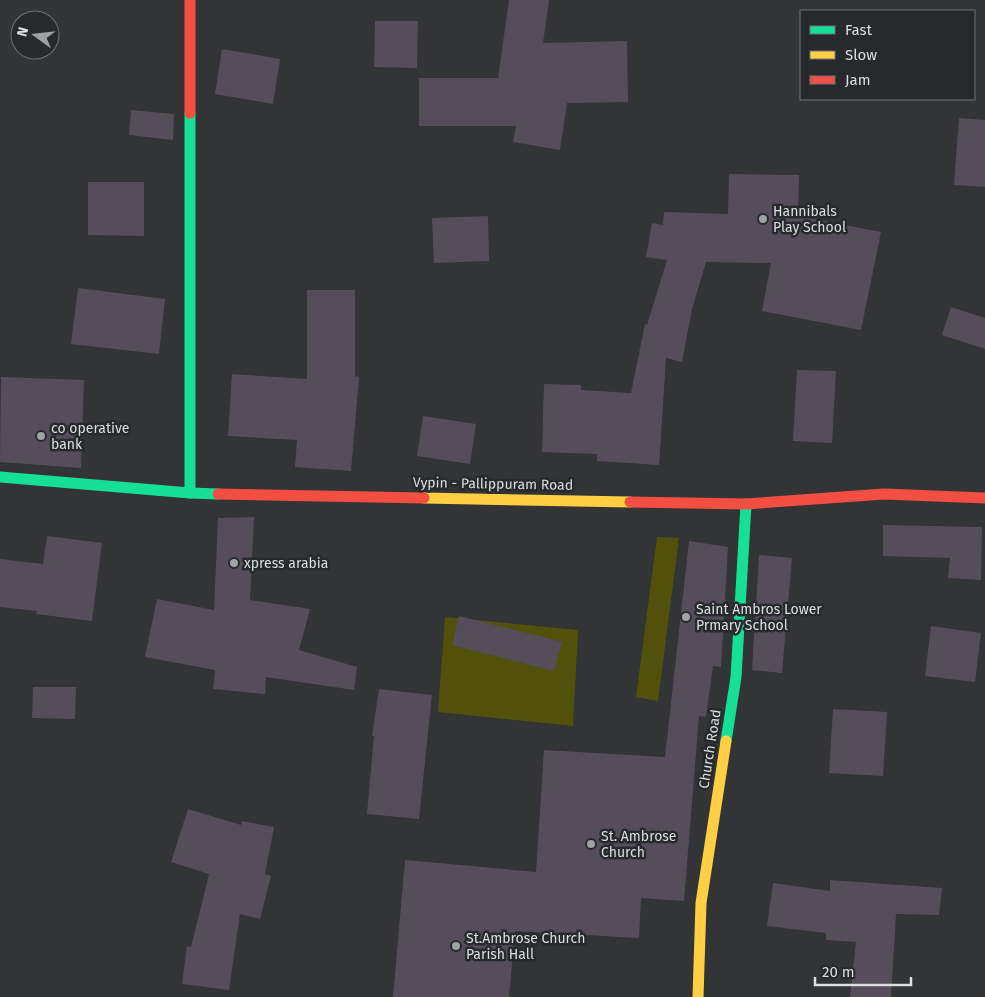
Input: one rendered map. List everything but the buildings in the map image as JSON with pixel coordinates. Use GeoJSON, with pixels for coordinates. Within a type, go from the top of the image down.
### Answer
{"type":"FeatureCollection","features":[{"type":"Feature","properties":{"kind":"main road"},"geometry":{"type":"LineString","coordinates":[[190,0],[190,493]]}},
{"type":"Feature","properties":{"kind":"main road","name":"Vypin - Pallippuram Road"},"geometry":{"type":"LineString","coordinates":[[0,477],[190,493],[746,504],[884,494],[985,498]]}},
{"type":"Feature","properties":{"kind":"main road","name":"Church Road"},"geometry":{"type":"LineString","coordinates":[[698,997],[701,903],[736,677],[746,504]]}},
{"type":"Feature","properties":{"kind":"shaded area"},"geometry":{"type":"Polygon","coordinates":[[[657,537],[679,538],[658,701],[636,697],[657,537]]]}},
{"type":"Feature","properties":{"kind":"shaded area"},"geometry":{"type":"Polygon","coordinates":[[[445,617],[578,630],[573,726],[438,712],[445,617]]]}},
{"type":"Feature","properties":{"kind":"traffic: fast"},"geometry":{"type":"LineString","coordinates":[[190,113],[190,493]]}},
{"type":"Feature","properties":{"kind":"traffic: fast"},"geometry":{"type":"LineString","coordinates":[[0,477],[218,494]]}},
{"type":"Feature","properties":{"kind":"traffic: fast"},"geometry":{"type":"LineString","coordinates":[[726,741],[736,677],[746,504]]}},
{"type":"Feature","properties":{"kind":"traffic: slow"},"geometry":{"type":"LineString","coordinates":[[424,498],[630,502]]}},
{"type":"Feature","properties":{"kind":"traffic: slow"},"geometry":{"type":"LineString","coordinates":[[698,997],[701,903],[726,741]]}},
{"type":"Feature","properties":{"kind":"traffic: jam"},"geometry":{"type":"LineString","coordinates":[[190,0],[190,113]]}},
{"type":"Feature","properties":{"kind":"traffic: jam"},"geometry":{"type":"LineString","coordinates":[[218,494],[424,498]]}},
{"type":"Feature","properties":{"kind":"traffic: jam"},"geometry":{"type":"LineString","coordinates":[[630,502],[746,504],[884,494],[985,498]]}},
{"type":"Feature","properties":{"kind":"place","name":"Hannibals Play School"},"geometry":{"type":"Point","coordinates":[763,219]}},
{"type":"Feature","properties":{"kind":"place","name":"co operative bank"},"geometry":{"type":"Point","coordinates":[41,436]}},
{"type":"Feature","properties":{"kind":"place","name":"xpress arabia"},"geometry":{"type":"Point","coordinates":[234,563]}},
{"type":"Feature","properties":{"kind":"place","name":"Saint Ambros Lower Prmary School"},"geometry":{"type":"Point","coordinates":[686,617]}},
{"type":"Feature","properties":{"kind":"place","name":"St. Ambrose Church"},"geometry":{"type":"Point","coordinates":[591,844]}},
{"type":"Feature","properties":{"kind":"place","name":"St.Ambrose Church Parish Hall"},"geometry":{"type":"Point","coordinates":[456,946]}}]}
